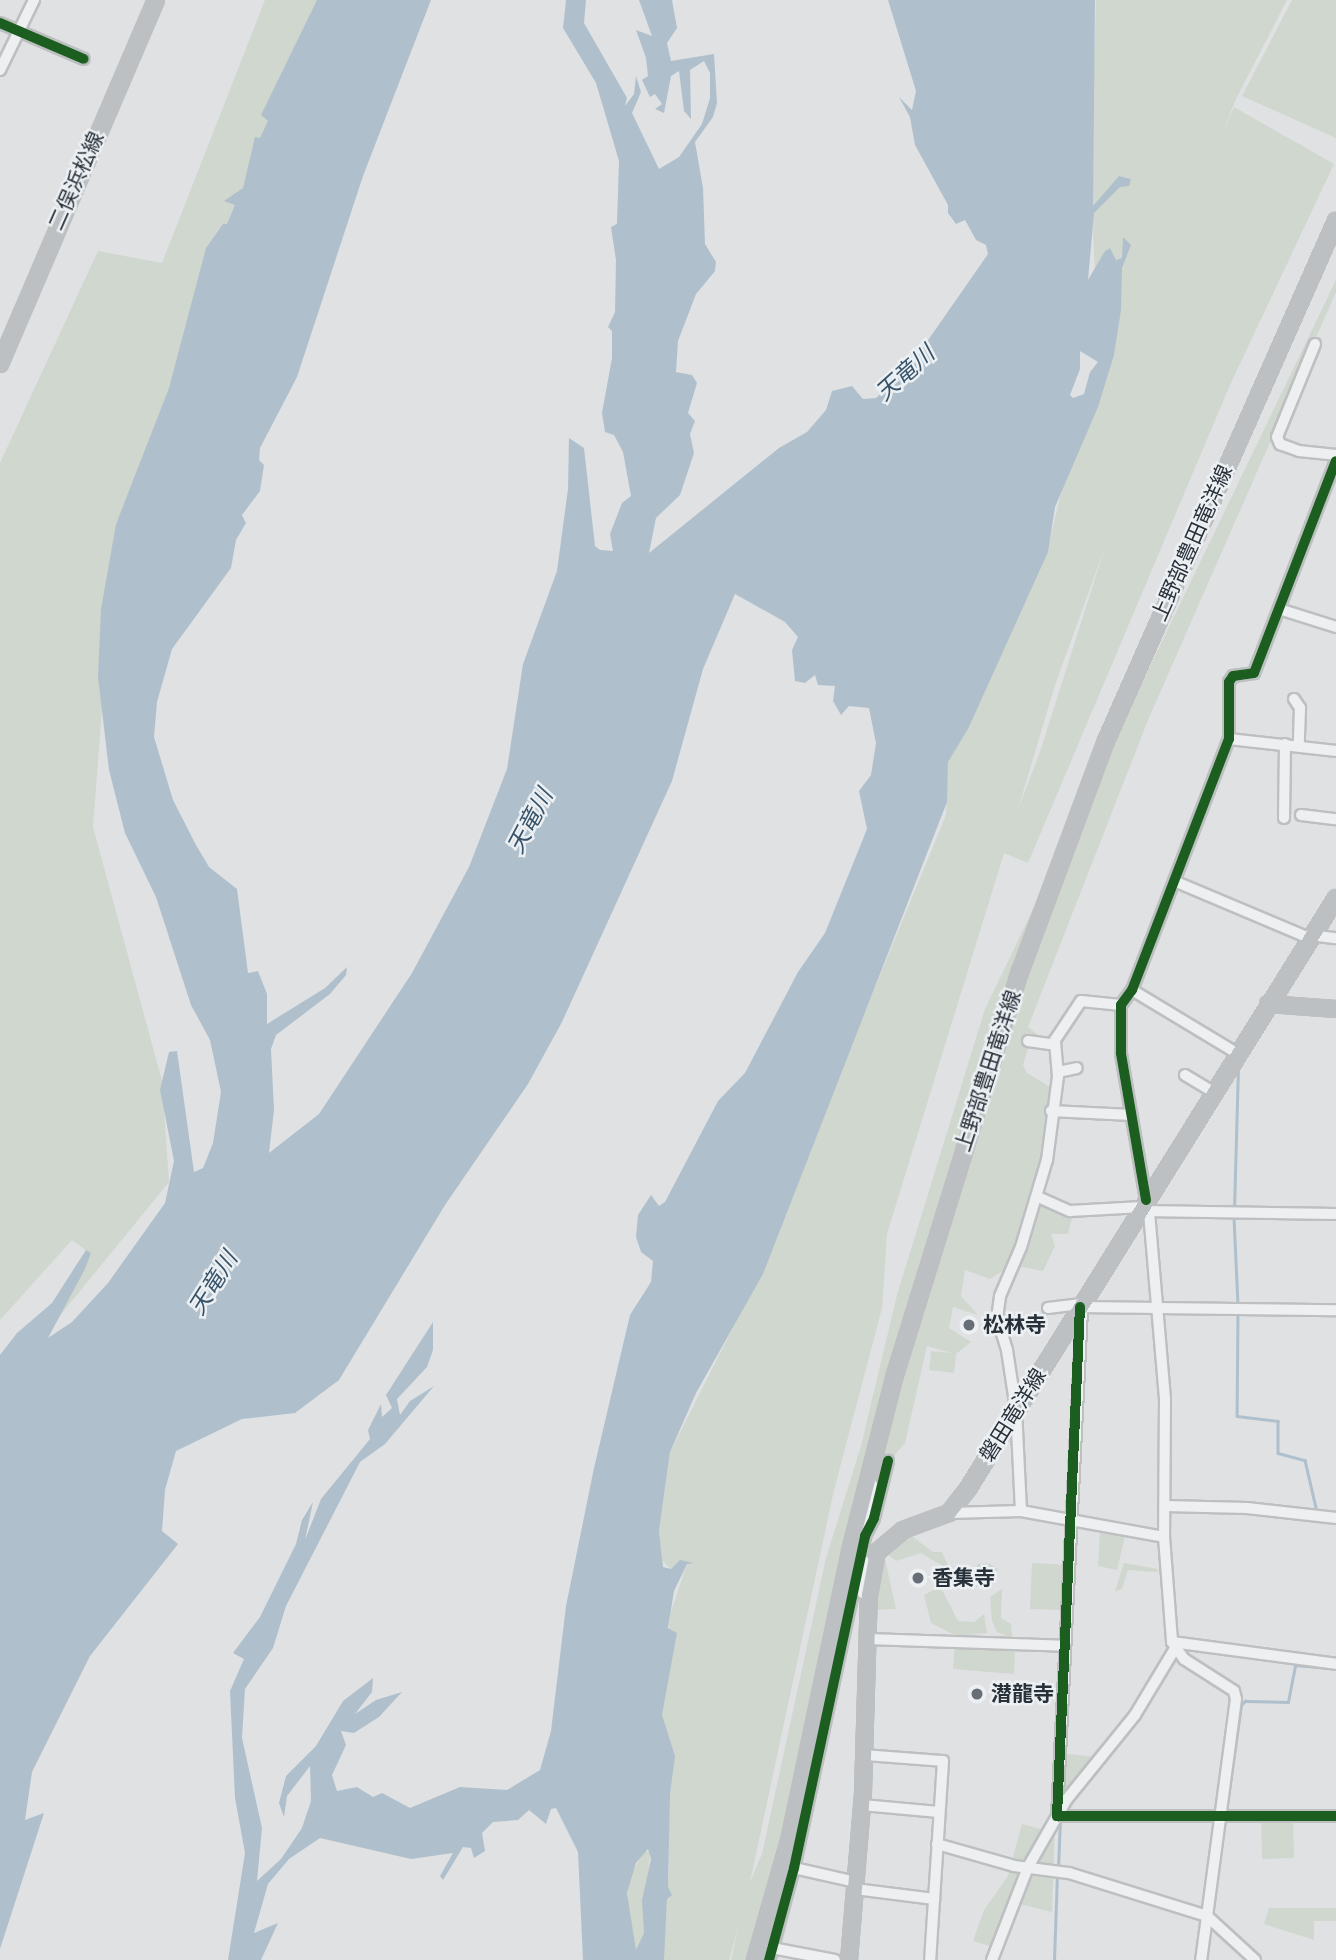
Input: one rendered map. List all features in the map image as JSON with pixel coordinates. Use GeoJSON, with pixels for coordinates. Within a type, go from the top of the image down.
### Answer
{"type":"FeatureCollection","features":[{"type":"Feature","properties":{"kind":"main road","name":"二俣浜松線"},"geometry":{"type":"LineString","coordinates":[[0,364],[156,0]]}},
{"type":"Feature","properties":{"kind":"main road","name":"上野部豊田竜洋線"},"geometry":{"type":"LineString","coordinates":[[755,1960],[789,1841],[870,1470],[964,1142],[1058,865],[1122,704],[1336,221]]}},
{"type":"Feature","properties":{"kind":"main road","name":"磐田竜洋線"},"geometry":{"type":"LineString","coordinates":[[949,1513],[1336,898]]}},
{"type":"Feature","properties":{"kind":"main road"},"geometry":{"type":"LineString","coordinates":[[1268,1004],[1336,1009]]}},
{"type":"Feature","properties":{"kind":"main road"},"geometry":{"type":"LineString","coordinates":[[849,1960],[865,1755],[872,1565],[882,1544],[903,1530],[949,1513]]}},
{"type":"Feature","properties":{"kind":"street"},"geometry":{"type":"LineString","coordinates":[[0,70],[34,0]]}},
{"type":"Feature","properties":{"kind":"street"},"geometry":{"type":"LineString","coordinates":[[0,23],[84,59]]}},
{"type":"Feature","properties":{"kind":"street"},"geometry":{"type":"LineString","coordinates":[[1315,344],[1277,437],[1280,444],[1299,452],[1336,455]]}},
{"type":"Feature","properties":{"kind":"street"},"geometry":{"type":"LineString","coordinates":[[992,1960],[1028,1867],[1057,1816],[1096,1757],[1135,1715],[1173,1646],[1164,1537],[1166,1399],[1144,1207],[1121,1053],[1121,1005],[1132,990],[1229,739],[1229,682],[1233,676],[1254,673],[1336,461]]}},
{"type":"Feature","properties":{"kind":"street"},"geometry":{"type":"LineString","coordinates":[[1279,609],[1336,627]]}},
{"type":"Feature","properties":{"kind":"street"},"geometry":{"type":"LineString","coordinates":[[1294,699],[1300,708],[1299,745]]}},
{"type":"Feature","properties":{"kind":"street"},"geometry":{"type":"LineString","coordinates":[[1229,739],[1336,751]]}},
{"type":"Feature","properties":{"kind":"street"},"geometry":{"type":"LineString","coordinates":[[1284,818],[1285,744]]}},
{"type":"Feature","properties":{"kind":"street"},"geometry":{"type":"LineString","coordinates":[[1301,815],[1336,819]]}},
{"type":"Feature","properties":{"kind":"street"},"geometry":{"type":"LineString","coordinates":[[1174,881],[1309,937],[1336,938]]}},
{"type":"Feature","properties":{"kind":"street"},"geometry":{"type":"LineString","coordinates":[[1132,990],[1238,1054]]}},
{"type":"Feature","properties":{"kind":"street"},"geometry":{"type":"LineString","coordinates":[[1021,1511],[1016,1409],[1007,1350],[996,1318],[1000,1296],[1038,1197],[1047,1160],[1051,1111],[1058,1072],[1055,1045],[1081,1001],[1121,1005]]}},
{"type":"Feature","properties":{"kind":"street"},"geometry":{"type":"LineString","coordinates":[[1028,1041],[1055,1045]]}},
{"type":"Feature","properties":{"kind":"street"},"geometry":{"type":"LineString","coordinates":[[1058,1072],[1077,1068]]}},
{"type":"Feature","properties":{"kind":"street"},"geometry":{"type":"LineString","coordinates":[[1185,1075],[1213,1092]]}},
{"type":"Feature","properties":{"kind":"street"},"geometry":{"type":"LineString","coordinates":[[1051,1111],[1132,1115]]}},
{"type":"Feature","properties":{"kind":"street"},"geometry":{"type":"LineString","coordinates":[[1038,1197],[1070,1211],[1144,1207],[1336,1214]]}},
{"type":"Feature","properties":{"kind":"street"},"geometry":{"type":"LineString","coordinates":[[1057,1816],[1081,1307]]}},
{"type":"Feature","properties":{"kind":"street"},"geometry":{"type":"LineString","coordinates":[[1048,1308],[1336,1310]]}},
{"type":"Feature","properties":{"kind":"street"},"geometry":{"type":"LineString","coordinates":[[769,1960],[794,1868],[865,1536],[874,1518],[888,1461]]}},
{"type":"Feature","properties":{"kind":"street"},"geometry":{"type":"LineString","coordinates":[[869,1595],[863,1593],[870,1470]]}},
{"type":"Feature","properties":{"kind":"street"},"geometry":{"type":"LineString","coordinates":[[1165,1506],[1247,1508],[1336,1518]]}},
{"type":"Feature","properties":{"kind":"street"},"geometry":{"type":"LineString","coordinates":[[949,1513],[1021,1511],[1071,1524],[1164,1537]]}},
{"type":"Feature","properties":{"kind":"street"},"geometry":{"type":"LineString","coordinates":[[868,1639],[1064,1646]]}},
{"type":"Feature","properties":{"kind":"street"},"geometry":{"type":"LineString","coordinates":[[1173,1646],[1336,1664]]}},
{"type":"Feature","properties":{"kind":"street"},"geometry":{"type":"LineString","coordinates":[[1173,1646],[1234,1691],[1221,1817],[1201,1960]]}},
{"type":"Feature","properties":{"kind":"street"},"geometry":{"type":"LineString","coordinates":[[865,1755],[943,1761],[929,1960]]}},
{"type":"Feature","properties":{"kind":"street"},"geometry":{"type":"LineString","coordinates":[[862,1805],[939,1812]]}},
{"type":"Feature","properties":{"kind":"street"},"geometry":{"type":"LineString","coordinates":[[1057,1816],[1336,1816]]}},
{"type":"Feature","properties":{"kind":"street"},"geometry":{"type":"LineString","coordinates":[[937,1844],[1028,1867],[1069,1873],[1207,1916],[1255,1960]]}},
{"type":"Feature","properties":{"kind":"street"},"geometry":{"type":"LineString","coordinates":[[794,1868],[855,1886],[933,1899]]}},
{"type":"Feature","properties":{"kind":"street"},"geometry":{"type":"LineString","coordinates":[[772,1948],[835,1960]]}},
{"type":"Feature","properties":{"kind":"shaded area"},"geometry":{"type":"Polygon","coordinates":[[[265,0],[328,0],[116,524],[93,827],[162,1081],[169,1182],[54,1323],[91,1254],[72,1240],[0,1320],[0,463],[98,251],[162,263],[265,0]]]}},
{"type":"Feature","properties":{"kind":"shaded area"},"geometry":{"type":"Polygon","coordinates":[[[1096,0],[1287,0],[1235,101],[1221,137],[1234,107],[1334,164],[1230,385],[1028,863],[1004,853],[887,1234],[882,1308],[834,1490],[750,1882],[762,1854],[826,1558],[861,1446],[897,1295],[985,1009],[1336,280],[1336,292],[1148,720],[1028,1027],[1045,1041],[1029,1046],[1023,1065],[1027,1073],[1055,1090],[1041,1198],[1074,1210],[1068,1234],[1051,1234],[1055,1246],[1043,1271],[1012,1265],[990,1279],[965,1270],[961,1296],[978,1315],[953,1307],[949,1328],[971,1342],[956,1354],[954,1373],[929,1370],[931,1351],[951,1353],[927,1346],[905,1443],[891,1459],[873,1521],[858,1600],[846,1635],[801,1869],[778,1960],[731,1960],[739,1925],[729,1960],[663,1960],[669,1867],[662,1715],[670,1615],[687,1564],[680,1561],[671,1569],[662,1560],[659,1531],[670,1452],[743,1308],[946,815],[948,762],[1049,544],[1061,493],[1108,376],[1095,275],[1091,178],[1096,0]],[[1105,547],[1055,685],[1018,809],[1040,752],[1105,547]]]}},
{"type":"Feature","properties":{"kind":"shaded area"},"geometry":{"type":"Polygon","coordinates":[[[1292,0],[1336,0],[1336,138],[1242,96],[1292,0]]]}},
{"type":"Feature","properties":{"kind":"shaded area"},"geometry":{"type":"Polygon","coordinates":[[[1100,1533],[1125,1536],[1117,1570],[1098,1566],[1100,1533]]]}},
{"type":"Feature","properties":{"kind":"shaded area"},"geometry":{"type":"Polygon","coordinates":[[[909,1534],[933,1552],[942,1552],[950,1570],[921,1553],[896,1561],[882,1550],[909,1534]]]}},
{"type":"Feature","properties":{"kind":"shaded area"},"geometry":{"type":"Polygon","coordinates":[[[878,1557],[885,1559],[896,1609],[873,1610],[878,1557]]]}},
{"type":"Feature","properties":{"kind":"shaded area"},"geometry":{"type":"Polygon","coordinates":[[[988,1563],[998,1569],[985,1585],[967,1588],[954,1580],[971,1577],[978,1564],[988,1563]]]}},
{"type":"Feature","properties":{"kind":"shaded area"},"geometry":{"type":"Polygon","coordinates":[[[1032,1563],[1067,1565],[1061,1610],[1030,1609],[1032,1563]]]}},
{"type":"Feature","properties":{"kind":"shaded area"},"geometry":{"type":"Polygon","coordinates":[[[1124,1563],[1158,1569],[1157,1572],[1128,1570],[1122,1589],[1115,1591],[1124,1563]]]}},
{"type":"Feature","properties":{"kind":"shaded area"},"geometry":{"type":"Polygon","coordinates":[[[1002,1589],[1001,1618],[1011,1624],[1012,1638],[997,1632],[992,1621],[990,1597],[1002,1589]]]}},
{"type":"Feature","properties":{"kind":"shaded area"},"geometry":{"type":"Polygon","coordinates":[[[933,1590],[942,1590],[958,1621],[974,1622],[984,1614],[987,1633],[957,1636],[931,1623],[924,1595],[933,1590]]]}},
{"type":"Feature","properties":{"kind":"shaded area"},"geometry":{"type":"Polygon","coordinates":[[[955,1644],[1015,1648],[1014,1674],[953,1669],[955,1644]]]}},
{"type":"Feature","properties":{"kind":"shaded area"},"geometry":{"type":"Polygon","coordinates":[[[1059,1753],[1096,1757],[1057,1810],[1059,1753]]]}},
{"type":"Feature","properties":{"kind":"shaded area"},"geometry":{"type":"Polygon","coordinates":[[[1293,1817],[1294,1858],[1262,1859],[1261,1818],[1293,1817]]]}},
{"type":"Feature","properties":{"kind":"shaded area"},"geometry":{"type":"Polygon","coordinates":[[[1055,1819],[1052,1912],[1016,1903],[996,1948],[973,1941],[984,1910],[1008,1876],[1022,1824],[1048,1831],[1055,1819]]]}},
{"type":"Feature","properties":{"kind":"shaded area"},"geometry":{"type":"Polygon","coordinates":[[[644,1851],[650,1852],[644,1933],[636,1952],[627,1900],[629,1879],[644,1851]]]}},
{"type":"Feature","properties":{"kind":"shaded area"},"geometry":{"type":"Polygon","coordinates":[[[1269,1908],[1336,1908],[1336,1921],[1314,1921],[1314,1940],[1264,1924],[1269,1908]]]}},
{"type":"Feature","properties":{"kind":"water","name":"天竜川"},"geometry":{"type":"Polygon","coordinates":[[[317,0],[431,0],[363,176],[297,377],[260,448],[259,460],[264,465],[260,491],[242,515],[246,523],[236,540],[231,568],[172,649],[157,702],[154,737],[173,800],[209,867],[237,889],[248,973],[258,971],[267,994],[267,1024],[325,988],[347,967],[346,975],[330,994],[276,1035],[271,1049],[274,1110],[269,1153],[319,1114],[412,973],[469,867],[507,769],[523,664],[557,571],[568,489],[569,438],[584,448],[595,546],[600,550],[613,551],[610,534],[622,503],[631,496],[623,452],[614,435],[605,432],[602,413],[612,358],[612,331],[608,327],[615,312],[616,260],[611,227],[617,224],[619,161],[596,83],[563,28],[566,0],[586,0],[584,23],[627,98],[625,106],[634,94],[636,76],[641,92],[632,113],[659,169],[679,157],[702,124],[710,98],[710,73],[704,61],[690,70],[691,119],[684,111],[679,71],[671,76],[664,113],[655,109],[662,104],[655,94],[650,97],[642,80],[648,76],[646,58],[636,30],[652,36],[639,0],[672,0],[677,28],[667,43],[671,61],[714,54],[717,103],[713,117],[695,142],[703,188],[705,244],[716,262],[715,271],[696,294],[678,341],[676,372],[692,375],[697,383],[688,413],[695,421],[690,434],[694,453],[680,495],[656,518],[649,553],[779,448],[807,432],[826,410],[832,391],[852,386],[863,399],[876,398],[908,369],[988,254],[986,245],[976,240],[965,220],[956,224],[948,213],[948,205],[915,145],[910,117],[899,97],[912,110],[916,91],[888,0],[1095,0],[1093,206],[1119,176],[1131,179],[1129,186],[1120,187],[1094,213],[1088,280],[1105,251],[1110,248],[1116,260],[1122,258],[1123,237],[1131,245],[1122,268],[1121,310],[1114,355],[1098,407],[1055,507],[1048,552],[968,729],[948,762],[947,802],[763,1274],[696,1393],[670,1452],[659,1531],[663,1567],[671,1569],[680,1560],[694,1563],[687,1564],[674,1591],[668,1628],[677,1633],[662,1715],[675,1756],[670,1794],[668,1887],[672,1895],[667,1899],[664,1960],[583,1960],[578,1852],[556,1808],[551,1809],[546,1824],[529,1810],[518,1820],[493,1822],[482,1833],[485,1851],[474,1858],[471,1848],[463,1847],[443,1880],[440,1876],[453,1853],[411,1859],[320,1838],[289,1859],[268,1884],[254,1933],[278,1923],[261,1960],[228,1960],[245,1853],[235,1798],[230,1691],[244,1659],[233,1653],[260,1617],[296,1544],[302,1520],[313,1502],[305,1540],[321,1499],[370,1439],[368,1430],[381,1404],[382,1417],[392,1408],[386,1395],[433,1322],[433,1350],[427,1367],[397,1399],[400,1415],[410,1401],[434,1386],[385,1444],[360,1462],[286,1606],[273,1648],[245,1689],[242,1738],[262,1828],[257,1881],[281,1859],[302,1828],[311,1801],[310,1766],[287,1796],[284,1817],[279,1803],[286,1776],[316,1746],[343,1701],[373,1678],[372,1692],[355,1714],[376,1700],[402,1692],[379,1717],[354,1733],[341,1731],[346,1745],[332,1775],[337,1791],[357,1787],[373,1797],[382,1793],[410,1808],[460,1787],[507,1790],[540,1770],[551,1731],[566,1606],[594,1468],[630,1315],[651,1282],[653,1261],[641,1252],[636,1237],[638,1215],[651,1195],[659,1206],[665,1202],[718,1101],[745,1073],[798,972],[825,933],[867,829],[859,791],[871,775],[876,743],[869,708],[849,706],[841,715],[833,701],[835,686],[818,685],[815,675],[805,683],[795,681],[792,650],[798,637],[785,622],[735,594],[703,669],[672,781],[562,1022],[528,1084],[445,1205],[339,1380],[295,1413],[242,1419],[176,1451],[165,1490],[162,1531],[178,1544],[90,1656],[32,1772],[25,1820],[44,1813],[0,1949],[0,1355],[17,1333],[52,1303],[86,1250],[91,1253],[85,1269],[48,1338],[72,1322],[108,1283],[165,1203],[174,1161],[160,1090],[169,1052],[177,1051],[194,1172],[203,1168],[213,1143],[221,1092],[210,1040],[191,1005],[156,897],[125,833],[109,770],[98,677],[101,609],[116,524],[169,388],[206,248],[223,224],[227,224],[235,205],[224,201],[243,188],[255,137],[260,138],[268,121],[261,115],[317,0]],[[1080,351],[1080,369],[1070,395],[1073,398],[1084,394],[1090,372],[1098,362],[1080,351]],[[648,1849],[636,1863],[627,1893],[636,1950],[644,1933],[642,1900],[651,1859],[648,1849]]]}},
{"type":"Feature","properties":{"kind":"waterway"},"geometry":{"type":"LineString","coordinates":[[1234,1210],[1238,1070]]}},
{"type":"Feature","properties":{"kind":"waterway"},"geometry":{"type":"LineString","coordinates":[[1234,1217],[1238,1304]]}},
{"type":"Feature","properties":{"kind":"waterway"},"geometry":{"type":"LineString","coordinates":[[1238,1311],[1237,1416],[1278,1421],[1278,1453],[1305,1460],[1317,1512]]}},
{"type":"Feature","properties":{"kind":"waterway"},"geometry":{"type":"LineString","coordinates":[[1226,1811],[1241,1705],[1245,1701],[1288,1702],[1295,1665],[1329,1668]]}},
{"type":"Feature","properties":{"kind":"waterway"},"geometry":{"type":"LineString","coordinates":[[1058,1869],[1060,1820]]}},
{"type":"Feature","properties":{"kind":"waterway"},"geometry":{"type":"LineString","coordinates":[[1054,1960],[1057,1876]]}},
{"type":"Feature","properties":{"kind":"cycle path"},"geometry":{"type":"LineString","coordinates":[[0,23],[84,59]]}},
{"type":"Feature","properties":{"kind":"cycle path"},"geometry":{"type":"LineString","coordinates":[[1146,1200],[1121,1053],[1121,1005],[1132,990],[1229,739],[1229,682],[1233,676],[1254,673],[1336,461]]}},
{"type":"Feature","properties":{"kind":"cycle path"},"geometry":{"type":"LineString","coordinates":[[1080,1307],[1057,1816],[1336,1816]]}},
{"type":"Feature","properties":{"kind":"cycle path"},"geometry":{"type":"LineString","coordinates":[[769,1960],[794,1868],[865,1536],[874,1518],[888,1461]]}},
{"type":"Feature","properties":{"kind":"place","name":"松林寺"},"geometry":{"type":"Point","coordinates":[969,1325]}},
{"type":"Feature","properties":{"kind":"place","name":"香集寺"},"geometry":{"type":"Point","coordinates":[918,1578]}},
{"type":"Feature","properties":{"kind":"place","name":"潜龍寺"},"geometry":{"type":"Point","coordinates":[977,1694]}}]}
